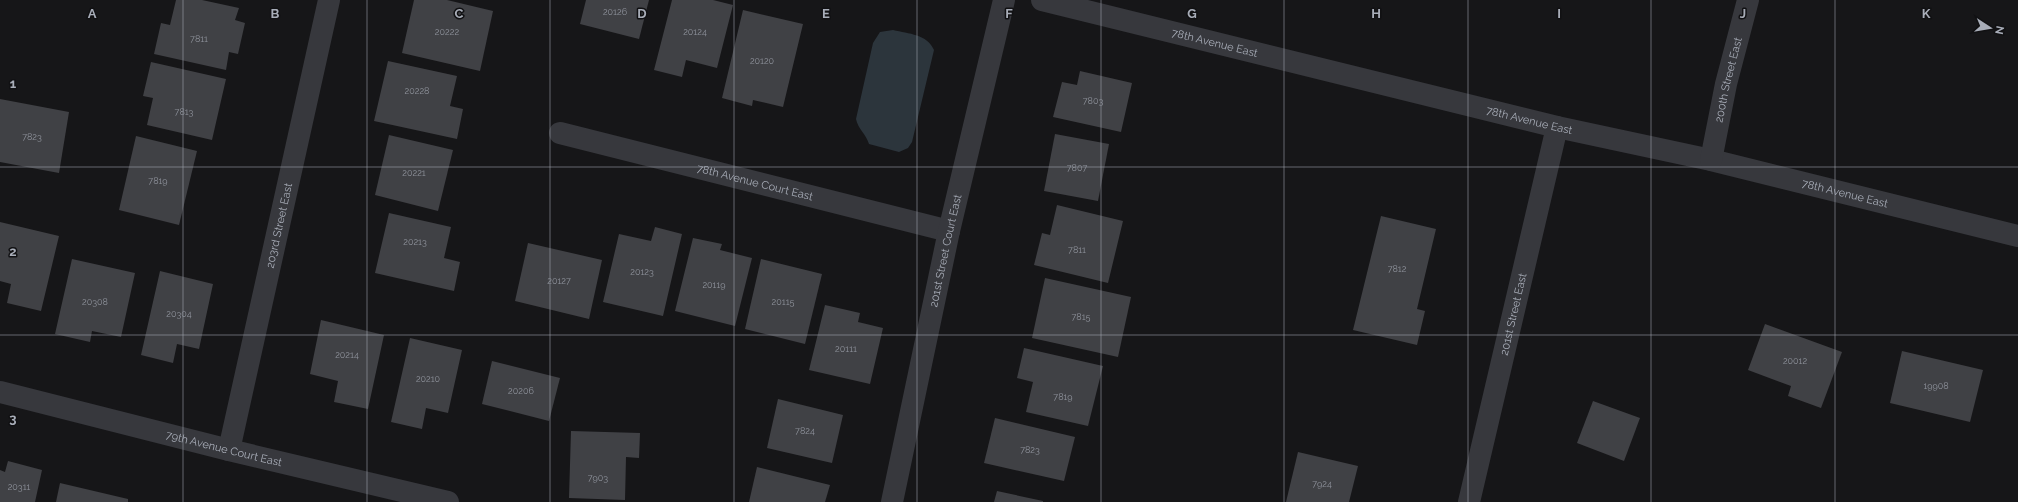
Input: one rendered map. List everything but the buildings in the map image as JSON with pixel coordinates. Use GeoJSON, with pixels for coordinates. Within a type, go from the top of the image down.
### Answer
{"type":"FeatureCollection","features":[{"type":"Feature","properties":{"kind":"street","name":"203rd Street East"},"geometry":{"type":"LineString","coordinates":[[229,450],[329,0]]}},
{"type":"Feature","properties":{"kind":"street","name":"201st Street Court East"},"geometry":{"type":"LineString","coordinates":[[892,502],[949,231],[1004,0]]}},
{"type":"Feature","properties":{"kind":"street","name":"78th Avenue East"},"geometry":{"type":"LineString","coordinates":[[1042,0],[1558,127],[1711,160],[2018,236]]}},
{"type":"Feature","properties":{"kind":"street","name":"200th Street East"},"geometry":{"type":"LineString","coordinates":[[1711,160],[1726,84],[1748,0]]}},
{"type":"Feature","properties":{"kind":"street","name":"201st Street East"},"geometry":{"type":"LineString","coordinates":[[1469,502],[1558,127]]}},
{"type":"Feature","properties":{"kind":"street","name":"78th Avenue Court East"},"geometry":{"type":"LineString","coordinates":[[560,133],[949,231]]}},
{"type":"Feature","properties":{"kind":"street","name":"79th Avenue Court East"},"geometry":{"type":"LineString","coordinates":[[0,392],[229,450],[448,502]]}},
{"type":"Feature","properties":{"kind":"shaded area"},"geometry":{"type":"Polygon","coordinates":[[[893,30],[922,38],[931,45],[934,50],[912,142],[908,148],[899,152],[869,144],[858,126],[856,119],[873,43],[880,32],[893,30]]]}}]}
